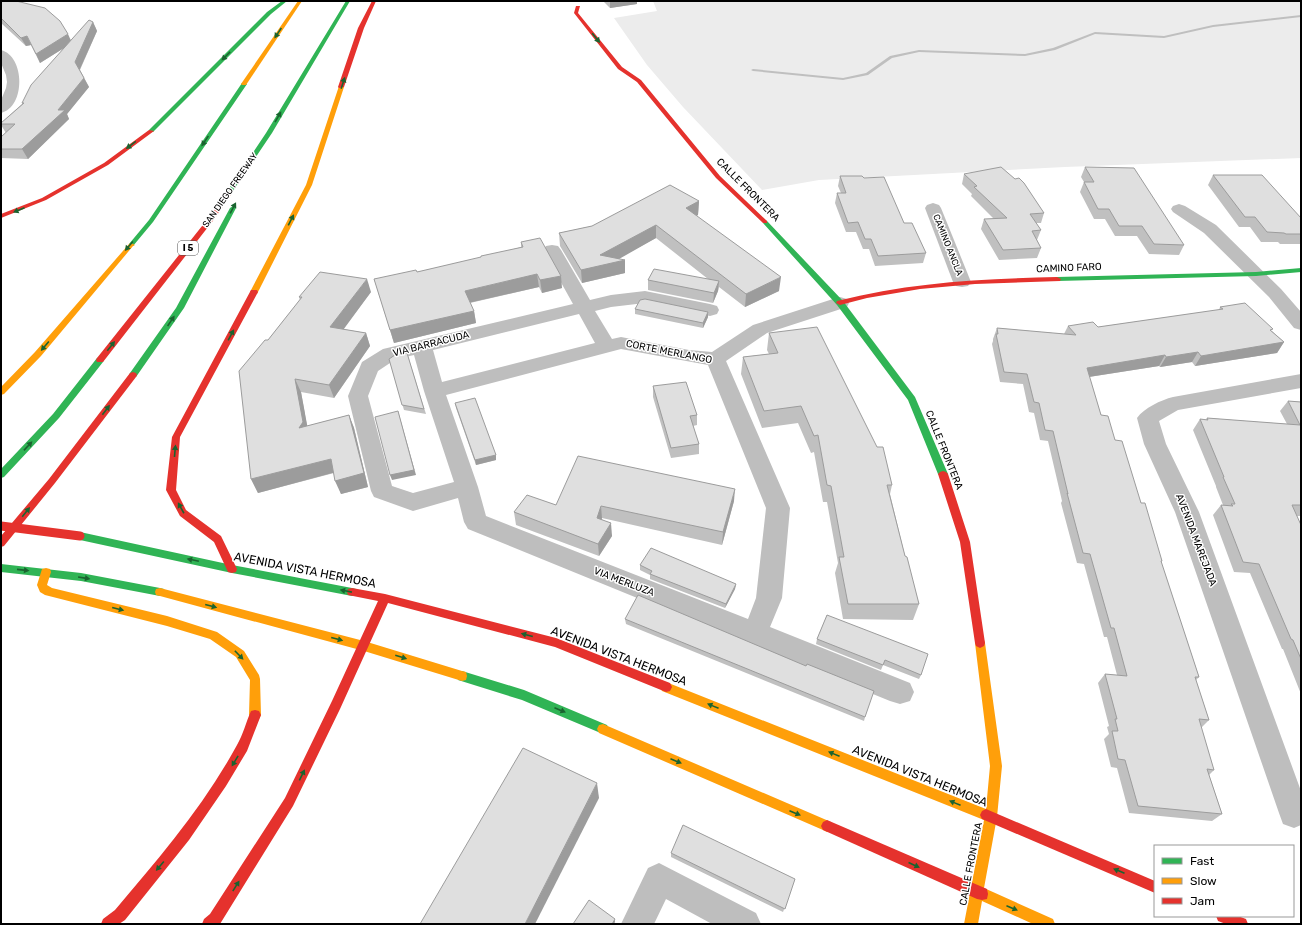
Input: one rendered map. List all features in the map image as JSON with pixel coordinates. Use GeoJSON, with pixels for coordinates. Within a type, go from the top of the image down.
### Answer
{"type":"FeatureCollection","features":[{"type":"Feature","properties":{"kind":"main road"},"geometry":{"type":"LineString","coordinates":[[1,216],[51,196],[106,164],[150,132],[269,13],[285,1]]}},
{"type":"Feature","properties":{"kind":"main road"},"geometry":{"type":"LineString","coordinates":[[1,392],[38,354],[151,221],[300,1]]}},
{"type":"Feature","properties":{"kind":"main road","name":"SAN DIEGO FREEWAY"},"geometry":{"type":"LineString","coordinates":[[1,475],[56,416],[213,217],[269,133],[348,1]]}},
{"type":"Feature","properties":{"kind":"main road"},"geometry":{"type":"LineString","coordinates":[[232,569],[218,540],[183,513],[172,490],[176,437],[271,260],[309,185],[361,28],[374,1]]}},
{"type":"Feature","properties":{"kind":"main road","name":"CALLE FRONTERA"},"geometry":{"type":"LineString","coordinates":[[575,4],[588,13]]}},
{"type":"Feature","properties":{"kind":"main road","name":"CALLE FRONTERA"},"geometry":{"type":"LineString","coordinates":[[575,4],[576,13],[620,68],[639,81],[718,177],[784,241],[840,303],[876,348],[912,399],[941,467],[965,542],[980,635],[996,766],[991,817],[976,893],[972,924]]}},
{"type":"Feature","properties":{"kind":"main road"},"geometry":{"type":"LineString","coordinates":[[638,70],[639,81]]}},
{"type":"Feature","properties":{"kind":"main road"},"geometry":{"type":"LineString","coordinates":[[1,543],[52,481],[149,354],[180,308],[240,194],[269,133]]}},
{"type":"Feature","properties":{"kind":"main road","name":"CAMINO FARO"},"geometry":{"type":"LineString","coordinates":[[840,303],[866,294],[913,286],[962,282],[1256,274],[1301,270]]}},
{"type":"Feature","properties":{"kind":"main road","name":"AVENIDA VISTA HERMOSA"},"geometry":{"type":"LineString","coordinates":[[1,526],[80,536],[232,569],[385,598],[556,643],[991,817],[1154,887]]}},
{"type":"Feature","properties":{"kind":"main road"},"geometry":{"type":"LineString","coordinates":[[1,568],[46,572],[136,586],[364,646],[524,695],[892,854],[1048,924]]}},
{"type":"Feature","properties":{"kind":"main road"},"geometry":{"type":"LineString","coordinates":[[46,572],[42,585],[44,589],[49,592],[168,621],[213,635],[240,654],[255,679],[256,714],[243,747],[222,782],[185,836],[120,915],[108,924]]}},
{"type":"Feature","properties":{"kind":"main road"},"geometry":{"type":"LineString","coordinates":[[210,924],[215,919],[289,802],[364,646],[385,598]]}},
{"type":"Feature","properties":{"kind":"main road"},"geometry":{"type":"LineString","coordinates":[[1225,917],[1241,924]]}},
{"type":"Feature","properties":{"kind":"street"},"geometry":{"type":"LineString","coordinates":[[1,54],[9,64],[8,84],[12,95],[1,109]]}},
{"type":"Feature","properties":{"kind":"street","name":"CAMINO ANCLA"},"geometry":{"type":"LineString","coordinates":[[933,208],[962,282]]}},
{"type":"Feature","properties":{"kind":"street"},"geometry":{"type":"LineString","coordinates":[[1179,209],[1210,229],[1275,293],[1301,324]]}},
{"type":"Feature","properties":{"kind":"street"},"geometry":{"type":"LineString","coordinates":[[552,250],[606,346]]}},
{"type":"Feature","properties":{"kind":"street","name":"VIA BARRACUDA"},"geometry":{"type":"LineString","coordinates":[[467,487],[413,502],[382,491],[358,396],[369,367],[390,354],[611,301],[645,297],[710,310]]}},
{"type":"Feature","properties":{"kind":"street"},"geometry":{"type":"LineString","coordinates":[[715,359],[760,329],[840,303]]}},
{"type":"Feature","properties":{"kind":"street","name":"CORTE MERLANGO"},"geometry":{"type":"LineString","coordinates":[[434,391],[621,343],[689,356],[715,359],[778,508],[769,598],[755,633]]}},
{"type":"Feature","properties":{"kind":"street"},"geometry":{"type":"LineString","coordinates":[[422,346],[434,391]]}},
{"type":"Feature","properties":{"kind":"street","name":"AVENIDA MAREJADA"},"geometry":{"type":"LineString","coordinates":[[1294,813],[1187,512],[1155,444],[1148,418],[1173,404],[1301,381]]}},
{"type":"Feature","properties":{"kind":"street","name":"VIA MERLUZA"},"geometry":{"type":"LineString","coordinates":[[434,391],[467,487],[476,522],[900,692]]}},
{"type":"Feature","properties":{"kind":"street"},"geometry":{"type":"LineString","coordinates":[[636,924],[659,879],[745,924]]}},
{"type":"Feature","properties":{"kind":"shaded area"},"geometry":{"type":"Polygon","coordinates":[[[653,1],[1301,1],[1301,158],[1065,167],[819,180],[762,190],[683,107],[647,65],[614,18],[657,11],[653,1]]]}},
{"type":"Feature","properties":{"kind":"building"},"geometry":{"type":"Polygon","coordinates":[[[1,1],[16,1],[45,8],[60,21],[68,34],[36,54],[27,36],[21,38],[1,18],[1,1]]]}},
{"type":"Feature","properties":{"kind":"building"},"geometry":{"type":"Polygon","coordinates":[[[89,20],[93,22],[75,62],[84,78],[58,110],[65,110],[22,149],[1,149],[1,137],[15,124],[1,123],[24,103],[22,103],[31,85],[89,20]]]}},
{"type":"Feature","properties":{"kind":"building"},"geometry":{"type":"Polygon","coordinates":[[[1001,167],[1015,179],[1019,178],[1024,183],[1044,213],[1030,214],[1041,230],[1032,231],[1041,248],[1003,250],[984,219],[1007,218],[974,187],[977,186],[964,174],[1001,167]]]}},
{"type":"Feature","properties":{"kind":"building"},"geometry":{"type":"Polygon","coordinates":[[[1085,167],[1134,168],[1184,245],[1154,244],[1142,226],[1119,226],[1109,209],[1098,209],[1084,182],[1094,182],[1085,167]]]}},
{"type":"Feature","properties":{"kind":"building"},"geometry":{"type":"Polygon","coordinates":[[[1213,175],[1262,175],[1301,218],[1301,234],[1267,232],[1255,217],[1245,217],[1213,175]]]}},
{"type":"Feature","properties":{"kind":"building"},"geometry":{"type":"Polygon","coordinates":[[[840,176],[862,176],[864,178],[884,177],[904,223],[912,223],[926,253],[878,256],[871,239],[865,239],[858,222],[848,223],[837,193],[846,193],[840,176]]]}},
{"type":"Feature","properties":{"kind":"building"},"geometry":{"type":"Polygon","coordinates":[[[670,185],[699,201],[686,208],[781,277],[746,294],[656,225],[600,255],[625,260],[581,270],[559,233],[592,226],[670,185]]]}},
{"type":"Feature","properties":{"kind":"building"},"geometry":{"type":"Polygon","coordinates":[[[540,238],[561,276],[540,280],[537,274],[465,291],[474,311],[390,330],[374,279],[416,270],[417,272],[523,247],[521,242],[540,238]]]}},
{"type":"Feature","properties":{"kind":"building"},"geometry":{"type":"Polygon","coordinates":[[[654,269],[719,281],[714,293],[648,280],[654,269]]]}},
{"type":"Feature","properties":{"kind":"building"},"geometry":{"type":"Polygon","coordinates":[[[320,272],[367,279],[330,327],[366,333],[329,385],[295,379],[303,422],[299,428],[349,415],[364,473],[335,481],[331,459],[251,479],[239,371],[265,340],[268,340],[302,297],[299,297],[320,272]]]}},
{"type":"Feature","properties":{"kind":"building"},"geometry":{"type":"Polygon","coordinates":[[[645,299],[708,312],[703,323],[635,309],[640,300],[645,299]]]}},
{"type":"Feature","properties":{"kind":"building"},"geometry":{"type":"Polygon","coordinates":[[[1245,303],[1273,329],[1270,330],[1284,342],[1201,356],[1198,352],[1166,357],[1165,355],[1087,368],[1101,415],[1108,416],[1115,440],[1122,441],[1141,503],[1145,503],[1161,561],[1199,677],[1195,677],[1209,720],[1199,719],[1214,770],[1207,769],[1222,814],[1138,806],[1125,760],[1118,759],[1112,731],[1118,731],[1115,719],[1117,719],[1105,674],[1127,676],[1114,628],[1111,628],[1090,554],[1083,553],[1067,493],[1068,494],[1053,431],[1045,430],[1039,403],[1034,402],[1027,374],[1004,372],[996,334],[998,334],[997,328],[1076,335],[1068,326],[1093,322],[1098,327],[1223,309],[1220,307],[1245,303]]]}},
{"type":"Feature","properties":{"kind":"building"},"geometry":{"type":"Polygon","coordinates":[[[817,327],[877,447],[883,447],[892,485],[887,485],[919,604],[848,604],[839,557],[844,557],[831,486],[827,485],[818,435],[814,436],[801,406],[764,411],[743,357],[778,353],[769,333],[817,327]]]}},
{"type":"Feature","properties":{"kind":"building"},"geometry":{"type":"Polygon","coordinates":[[[407,353],[424,409],[402,405],[389,359],[395,355],[407,353]]]}},
{"type":"Feature","properties":{"kind":"building"},"geometry":{"type":"Polygon","coordinates":[[[686,382],[697,415],[690,416],[699,444],[671,448],[653,386],[686,382]]]}},
{"type":"Feature","properties":{"kind":"building"},"geometry":{"type":"Polygon","coordinates":[[[475,398],[496,455],[475,460],[455,403],[475,398]]]}},
{"type":"Feature","properties":{"kind":"building"},"geometry":{"type":"Polygon","coordinates":[[[1288,401],[1301,402],[1301,505],[1292,505],[1301,525],[1301,659],[1259,564],[1243,562],[1221,505],[1233,506],[1231,504],[1235,504],[1200,419],[1208,420],[1207,418],[1300,425],[1288,401]]]}},
{"type":"Feature","properties":{"kind":"building"},"geometry":{"type":"Polygon","coordinates":[[[398,411],[414,470],[390,475],[375,417],[398,411]]]}},
{"type":"Feature","properties":{"kind":"building"},"geometry":{"type":"Polygon","coordinates":[[[578,456],[735,489],[723,532],[601,506],[597,518],[611,523],[598,544],[514,512],[527,495],[556,505],[578,456]]]}},
{"type":"Feature","properties":{"kind":"building"},"geometry":{"type":"Polygon","coordinates":[[[651,548],[736,584],[726,604],[650,574],[652,571],[640,565],[651,548]]]}},
{"type":"Feature","properties":{"kind":"building"},"geometry":{"type":"Polygon","coordinates":[[[638,595],[806,666],[807,664],[874,691],[865,717],[625,619],[638,595]]]}},
{"type":"Feature","properties":{"kind":"building"},"geometry":{"type":"Polygon","coordinates":[[[827,615],[928,654],[921,675],[885,660],[883,665],[817,639],[827,615]]]}},
{"type":"Feature","properties":{"kind":"building"},"geometry":{"type":"Polygon","coordinates":[[[523,748],[597,783],[525,924],[420,924],[523,748]]]}},
{"type":"Feature","properties":{"kind":"building"},"geometry":{"type":"Polygon","coordinates":[[[683,825],[795,879],[785,909],[671,853],[683,825]]]}},
{"type":"Feature","properties":{"kind":"building"},"geometry":{"type":"Polygon","coordinates":[[[589,900],[615,919],[612,924],[573,924],[589,900]]]}},
{"type":"Feature","properties":{"kind":"waterway"},"geometry":{"type":"LineString","coordinates":[[753,70],[843,79],[867,74],[891,57],[919,51],[1025,55],[1054,49],[1095,33],[1164,37],[1213,26],[1301,16]]}},
{"type":"Feature","properties":{"kind":"traffic: fast"},"geometry":{"type":"LineString","coordinates":[[151,131],[269,13],[285,1]]}},
{"type":"Feature","properties":{"kind":"traffic: fast"},"geometry":{"type":"LineString","coordinates":[[229,193],[269,133],[348,1]]}},
{"type":"Feature","properties":{"kind":"traffic: fast"},"geometry":{"type":"LineString","coordinates":[[131,245],[151,221],[244,84]]}},
{"type":"Feature","properties":{"kind":"traffic: fast"},"geometry":{"type":"LineString","coordinates":[[133,375],[180,308],[233,208]]}},
{"type":"Feature","properties":{"kind":"traffic: fast"},"geometry":{"type":"LineString","coordinates":[[765,222],[840,303],[912,399],[943,474]]}},
{"type":"Feature","properties":{"kind":"traffic: fast"},"geometry":{"type":"LineString","coordinates":[[1057,279],[1256,274],[1301,270]]}},
{"type":"Feature","properties":{"kind":"traffic: fast"},"geometry":{"type":"LineString","coordinates":[[1,475],[56,416],[100,360]]}},
{"type":"Feature","properties":{"kind":"traffic: fast"},"geometry":{"type":"LineString","coordinates":[[80,536],[232,569],[352,592]]}},
{"type":"Feature","properties":{"kind":"traffic: fast"},"geometry":{"type":"LineString","coordinates":[[1,568],[121,583],[160,592]]}},
{"type":"Feature","properties":{"kind":"traffic: fast"},"geometry":{"type":"LineString","coordinates":[[462,676],[524,695],[603,729]]}},
{"type":"Feature","properties":{"kind":"traffic: slow"},"geometry":{"type":"LineString","coordinates":[[244,84],[300,1]]}},
{"type":"Feature","properties":{"kind":"traffic: slow"},"geometry":{"type":"LineString","coordinates":[[254,292],[309,185],[341,87]]}},
{"type":"Feature","properties":{"kind":"traffic: slow"},"geometry":{"type":"LineString","coordinates":[[1,392],[38,354],[131,245]]}},
{"type":"Feature","properties":{"kind":"traffic: slow"},"geometry":{"type":"LineString","coordinates":[[46,572],[42,585],[44,589],[49,592],[167,621],[213,635],[240,654],[255,679],[255,715]]}},
{"type":"Feature","properties":{"kind":"traffic: slow"},"geometry":{"type":"LineString","coordinates":[[160,592],[364,646],[462,676]]}},
{"type":"Feature","properties":{"kind":"traffic: slow"},"geometry":{"type":"LineString","coordinates":[[971,924],[991,817],[996,766],[980,643]]}},
{"type":"Feature","properties":{"kind":"traffic: slow"},"geometry":{"type":"LineString","coordinates":[[666,687],[986,815]]}},
{"type":"Feature","properties":{"kind":"traffic: slow"},"geometry":{"type":"LineString","coordinates":[[603,729],[827,826]]}},
{"type":"Feature","properties":{"kind":"traffic: slow"},"geometry":{"type":"LineString","coordinates":[[982,894],[1048,924]]}},
{"type":"Feature","properties":{"kind":"traffic: jam"},"geometry":{"type":"LineString","coordinates":[[341,87],[361,28],[374,1]]}},
{"type":"Feature","properties":{"kind":"traffic: jam"},"geometry":{"type":"LineString","coordinates":[[578,7],[576,13],[620,68],[639,81],[718,177],[765,222]]}},
{"type":"Feature","properties":{"kind":"traffic: jam"},"geometry":{"type":"LineString","coordinates":[[1,216],[44,199],[106,164],[151,131]]}},
{"type":"Feature","properties":{"kind":"traffic: jam"},"geometry":{"type":"LineString","coordinates":[[100,360],[213,217],[229,193]]}},
{"type":"Feature","properties":{"kind":"traffic: jam"},"geometry":{"type":"LineString","coordinates":[[840,303],[893,291],[947,284],[1057,279]]}},
{"type":"Feature","properties":{"kind":"traffic: jam"},"geometry":{"type":"LineString","coordinates":[[232,569],[218,539],[183,513],[171,490],[176,437],[254,292]]}},
{"type":"Feature","properties":{"kind":"traffic: jam"},"geometry":{"type":"LineString","coordinates":[[1,543],[52,481],[133,375]]}},
{"type":"Feature","properties":{"kind":"traffic: jam"},"geometry":{"type":"LineString","coordinates":[[943,474],[965,542],[980,643]]}},
{"type":"Feature","properties":{"kind":"traffic: jam"},"geometry":{"type":"LineString","coordinates":[[1,526],[80,536]]}},
{"type":"Feature","properties":{"kind":"traffic: jam"},"geometry":{"type":"LineString","coordinates":[[352,592],[385,598],[556,643],[666,687]]}},
{"type":"Feature","properties":{"kind":"traffic: jam"},"geometry":{"type":"LineString","coordinates":[[209,924],[215,919],[289,802],[336,705],[385,598]]}},
{"type":"Feature","properties":{"kind":"traffic: jam"},"geometry":{"type":"LineString","coordinates":[[108,924],[120,915],[185,836],[222,782],[243,747],[255,715]]}},
{"type":"Feature","properties":{"kind":"traffic: jam"},"geometry":{"type":"LineString","coordinates":[[986,815],[1154,887]]}},
{"type":"Feature","properties":{"kind":"traffic: jam"},"geometry":{"type":"LineString","coordinates":[[827,826],[982,894]]}},
{"type":"Feature","properties":{"kind":"traffic: jam"},"geometry":{"type":"LineString","coordinates":[[1225,917],[1241,924]]}}]}
